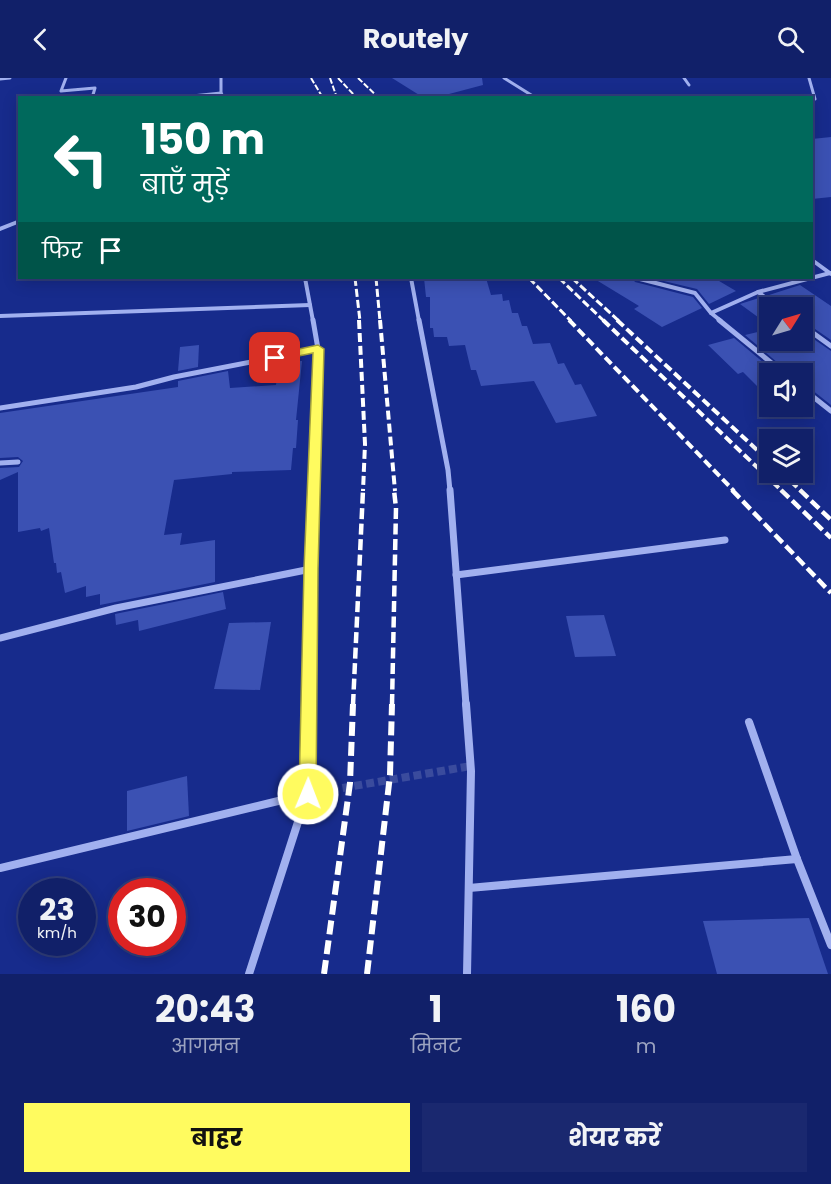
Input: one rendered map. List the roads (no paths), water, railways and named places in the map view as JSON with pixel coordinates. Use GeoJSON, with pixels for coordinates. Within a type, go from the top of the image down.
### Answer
{"type":"FeatureCollection","features":[{"type":"Feature","properties":{"kind":"street"},"geometry":{"type":"LineString","coordinates":[[0,79],[10,78]]}},
{"type":"Feature","properties":{"kind":"street"},"geometry":{"type":"LineString","coordinates":[[66,78],[61,91],[95,88],[93,96]]}},
{"type":"Feature","properties":{"kind":"street"},"geometry":{"type":"LineString","coordinates":[[221,78],[223,96]]}},
{"type":"Feature","properties":{"kind":"street"},"geometry":{"type":"LineString","coordinates":[[504,78],[533,96]]}},
{"type":"Feature","properties":{"kind":"street"},"geometry":{"type":"LineString","coordinates":[[684,78],[689,84]]}},
{"type":"Feature","properties":{"kind":"street"},"geometry":{"type":"LineString","coordinates":[[809,78],[815,99]]}},
{"type":"Feature","properties":{"kind":"street"},"geometry":{"type":"LineString","coordinates":[[192,96],[221,93]]}},
{"type":"Feature","properties":{"kind":"street"},"geometry":{"type":"LineString","coordinates":[[0,229],[18,222]]}},
{"type":"Feature","properties":{"kind":"street"},"geometry":{"type":"LineString","coordinates":[[813,261],[831,273]]}},
{"type":"Feature","properties":{"kind":"street"},"geometry":{"type":"LineString","coordinates":[[813,278],[831,273]]}},
{"type":"Feature","properties":{"kind":"street"},"geometry":{"type":"LineString","coordinates":[[249,974],[308,794],[311,569],[318,349],[305,279]]}},
{"type":"Feature","properties":{"kind":"street"},"geometry":{"type":"LineString","coordinates":[[411,279],[448,470],[471,771],[467,974]]}},
{"type":"Feature","properties":{"kind":"street"},"geometry":{"type":"LineString","coordinates":[[639,279],[693,290],[704,299],[711,313],[772,363]]}},
{"type":"Feature","properties":{"kind":"street"},"geometry":{"type":"LineString","coordinates":[[711,313],[758,292],[808,279]]}},
{"type":"Feature","properties":{"kind":"street"},"geometry":{"type":"LineString","coordinates":[[758,292],[764,297]]}},
{"type":"Feature","properties":{"kind":"street"},"geometry":{"type":"LineString","coordinates":[[0,316],[310,305]]}},
{"type":"Feature","properties":{"kind":"street"},"geometry":{"type":"LineString","coordinates":[[813,333],[831,346]]}},
{"type":"Feature","properties":{"kind":"street"},"geometry":{"type":"LineString","coordinates":[[0,408],[136,387],[174,377],[318,349]]}},
{"type":"Feature","properties":{"kind":"street"},"geometry":{"type":"LineString","coordinates":[[813,397],[831,411]]}},
{"type":"Feature","properties":{"kind":"street"},"geometry":{"type":"LineString","coordinates":[[0,463],[18,462]]}},
{"type":"Feature","properties":{"kind":"street"},"geometry":{"type":"LineString","coordinates":[[456,574],[725,540]]}},
{"type":"Feature","properties":{"kind":"street"},"geometry":{"type":"LineString","coordinates":[[0,638],[47,624],[155,600],[311,569]]}},
{"type":"Feature","properties":{"kind":"street"},"geometry":{"type":"LineString","coordinates":[[749,722],[797,859],[831,945]]}},
{"type":"Feature","properties":{"kind":"street"},"geometry":{"type":"LineString","coordinates":[[0,868],[308,794]]}},
{"type":"Feature","properties":{"kind":"street"},"geometry":{"type":"LineString","coordinates":[[469,888],[797,859]]}},
{"type":"Feature","properties":{"kind":"tunnel"},"geometry":{"type":"LineString","coordinates":[[307,794],[471,766]]}},
{"type":"Feature","properties":{"kind":"railway"},"geometry":{"type":"LineString","coordinates":[[311,78],[322,96]]}},
{"type":"Feature","properties":{"kind":"railway"},"geometry":{"type":"LineString","coordinates":[[330,78],[336,96]]}},
{"type":"Feature","properties":{"kind":"railway"},"geometry":{"type":"LineString","coordinates":[[338,78],[355,96]]}},
{"type":"Feature","properties":{"kind":"railway"},"geometry":{"type":"LineString","coordinates":[[358,78],[377,96]]}},
{"type":"Feature","properties":{"kind":"railway"},"geometry":{"type":"LineString","coordinates":[[355,279],[360,321]]}},
{"type":"Feature","properties":{"kind":"railway"},"geometry":{"type":"LineString","coordinates":[[376,279],[380,321]]}},
{"type":"Feature","properties":{"kind":"railway"},"geometry":{"type":"LineString","coordinates":[[530,279],[571,321]]}},
{"type":"Feature","properties":{"kind":"railway"},"geometry":{"type":"LineString","coordinates":[[560,279],[604,321]]}},
{"type":"Feature","properties":{"kind":"railway"},"geometry":{"type":"LineString","coordinates":[[573,279],[619,321]]}},
{"type":"Feature","properties":{"kind":"railway"},"geometry":{"type":"LineString","coordinates":[[359,320],[365,444],[363,491]]}},
{"type":"Feature","properties":{"kind":"railway"},"geometry":{"type":"LineString","coordinates":[[380,320],[395,491]]}},
{"type":"Feature","properties":{"kind":"railway"},"geometry":{"type":"LineString","coordinates":[[569,320],[734,491]]}},
{"type":"Feature","properties":{"kind":"railway"},"geometry":{"type":"LineString","coordinates":[[603,320],[782,491]]}},
{"type":"Feature","properties":{"kind":"railway"},"geometry":{"type":"LineString","coordinates":[[617,320],[759,452]]}},
{"type":"Feature","properties":{"kind":"railway"},"geometry":{"type":"LineString","coordinates":[[793,483],[801,491]]}},
{"type":"Feature","properties":{"kind":"railway"},"geometry":{"type":"LineString","coordinates":[[353,705],[363,490]]}},
{"type":"Feature","properties":{"kind":"railway"},"geometry":{"type":"LineString","coordinates":[[392,705],[396,508],[394,490]]}},
{"type":"Feature","properties":{"kind":"railway"},"geometry":{"type":"LineString","coordinates":[[732,490],[831,593]]}},
{"type":"Feature","properties":{"kind":"railway"},"geometry":{"type":"LineString","coordinates":[[781,490],[831,538]]}},
{"type":"Feature","properties":{"kind":"railway"},"geometry":{"type":"LineString","coordinates":[[800,490],[831,520]]}},
{"type":"Feature","properties":{"kind":"railway"},"geometry":{"type":"LineString","coordinates":[[324,974],[350,783],[353,704]]}},
{"type":"Feature","properties":{"kind":"railway"},"geometry":{"type":"LineString","coordinates":[[367,974],[390,775],[392,704]]}}]}
